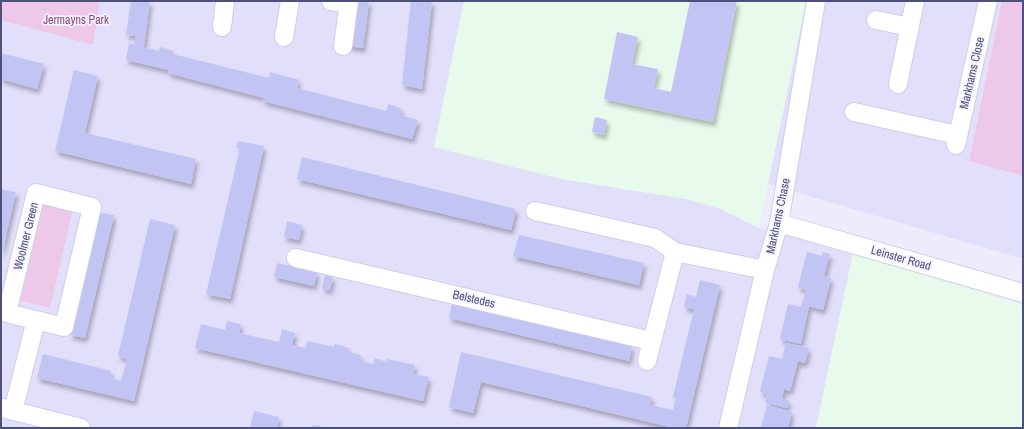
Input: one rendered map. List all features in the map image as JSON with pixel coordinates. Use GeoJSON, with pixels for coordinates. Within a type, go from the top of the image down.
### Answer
{"type":"FeatureCollection","features":[{"type":"Feature","properties":{"kind":"street"},"geometry":{"type":"LineString","coordinates":[[222,27],[225,1]]}},
{"type":"Feature","properties":{"kind":"street"},"geometry":{"type":"LineString","coordinates":[[284,37],[290,1]]}},
{"type":"Feature","properties":{"kind":"street","name":"Markhams Chase"},"geometry":{"type":"LineString","coordinates":[[728,428],[765,270],[779,223],[816,1]]}},
{"type":"Feature","properties":{"kind":"street"},"geometry":{"type":"LineString","coordinates":[[898,84],[915,1]]}},
{"type":"Feature","properties":{"kind":"street","name":"Markhams Close"},"geometry":{"type":"LineString","coordinates":[[854,112],[957,140],[988,1]]}},
{"type":"Feature","properties":{"kind":"street"},"geometry":{"type":"LineString","coordinates":[[343,2],[343,46]]}},
{"type":"Feature","properties":{"kind":"street"},"geometry":{"type":"LineString","coordinates":[[876,20],[910,27]]}},
{"type":"Feature","properties":{"kind":"street","name":"Woolmer Green"},"geometry":{"type":"LineString","coordinates":[[36,193],[92,207],[64,327],[36,320],[7,313],[36,193]]}},
{"type":"Feature","properties":{"kind":"street"},"geometry":{"type":"LineString","coordinates":[[535,211],[655,238],[675,252],[765,270]]}},
{"type":"Feature","properties":{"kind":"street","name":"Leinster Road"},"geometry":{"type":"LineString","coordinates":[[779,223],[1023,293]]}},
{"type":"Feature","properties":{"kind":"street"},"geometry":{"type":"LineString","coordinates":[[647,361],[675,252]]}},
{"type":"Feature","properties":{"kind":"street","name":"Belstedes"},"geometry":{"type":"LineString","coordinates":[[296,258],[651,341]]}},
{"type":"Feature","properties":{"kind":"street"},"geometry":{"type":"LineString","coordinates":[[36,320],[7,409],[81,428]]}},
{"type":"Feature","properties":{"kind":"shaded area"},"geometry":{"type":"Polygon","coordinates":[[[100,1],[464,1],[434,147],[562,179],[686,199],[721,209],[759,228],[853,253],[816,428],[1,428],[1,20],[93,45],[100,1]]]}},
{"type":"Feature","properties":{"kind":"shaded area"},"geometry":{"type":"Polygon","coordinates":[[[464,1],[806,1],[759,228],[721,209],[686,199],[562,179],[434,147],[464,1]]]}},
{"type":"Feature","properties":{"kind":"shaded area"},"geometry":{"type":"Polygon","coordinates":[[[806,1],[1002,1],[969,160],[1023,176],[1023,259],[768,184],[806,1]]]}},
{"type":"Feature","properties":{"kind":"shaded area"},"geometry":{"type":"Polygon","coordinates":[[[853,253],[1023,305],[1023,428],[816,428],[853,253]]]}},
{"type":"Feature","properties":{"kind":"green space","name":"Jermayns Park"},"geometry":{"type":"Polygon","coordinates":[[[1,1],[100,1],[93,45],[1,20],[1,1]]]}},
{"type":"Feature","properties":{"kind":"green space"},"geometry":{"type":"Polygon","coordinates":[[[1002,1],[1023,1],[1023,176],[969,161],[1002,1]]]}},
{"type":"Feature","properties":{"kind":"green space"},"geometry":{"type":"Polygon","coordinates":[[[40,201],[73,208],[50,308],[18,300],[40,201]]]}},
{"type":"Feature","properties":{"kind":"building"},"geometry":{"type":"Polygon","coordinates":[[[131,1],[150,1],[144,46],[134,44],[136,36],[126,35],[131,1]]]}},
{"type":"Feature","properties":{"kind":"building"},"geometry":{"type":"Polygon","coordinates":[[[354,1],[369,1],[363,48],[348,46],[354,1]]]}},
{"type":"Feature","properties":{"kind":"building"},"geometry":{"type":"Polygon","coordinates":[[[411,1],[432,1],[422,89],[402,85],[411,1]]]}},
{"type":"Feature","properties":{"kind":"building"},"geometry":{"type":"Polygon","coordinates":[[[690,1],[737,1],[713,122],[604,99],[617,32],[638,37],[632,64],[658,69],[654,88],[671,92],[690,1]]]}},
{"type":"Feature","properties":{"kind":"building"},"geometry":{"type":"Polygon","coordinates":[[[129,43],[159,51],[160,47],[174,51],[173,54],[269,78],[270,72],[299,80],[297,88],[386,111],[388,104],[401,108],[400,115],[418,120],[412,139],[263,101],[264,98],[168,73],[169,70],[126,60],[129,43]]]}},
{"type":"Feature","properties":{"kind":"building"},"geometry":{"type":"Polygon","coordinates":[[[1,53],[44,64],[37,89],[1,79],[1,53]]]}},
{"type":"Feature","properties":{"kind":"building"},"geometry":{"type":"Polygon","coordinates":[[[74,70],[98,76],[85,133],[196,159],[191,184],[55,151],[74,70]]]}},
{"type":"Feature","properties":{"kind":"building"},"geometry":{"type":"Polygon","coordinates":[[[595,117],[607,120],[604,135],[592,132],[595,117]]]}},
{"type":"Feature","properties":{"kind":"building"},"geometry":{"type":"Polygon","coordinates":[[[238,141],[264,146],[230,299],[206,294],[240,148],[236,147],[238,141]]]}},
{"type":"Feature","properties":{"kind":"building"},"geometry":{"type":"Polygon","coordinates":[[[302,157],[516,209],[511,230],[297,179],[302,157]]]}},
{"type":"Feature","properties":{"kind":"building"},"geometry":{"type":"Polygon","coordinates":[[[1,189],[16,192],[2,253],[1,253],[1,189]]]}},
{"type":"Feature","properties":{"kind":"building"},"geometry":{"type":"Polygon","coordinates":[[[98,212],[114,215],[85,338],[70,335],[98,212]]]}},
{"type":"Feature","properties":{"kind":"building"},"geometry":{"type":"Polygon","coordinates":[[[150,219],[175,225],[134,401],[37,378],[43,354],[111,371],[110,378],[121,381],[127,359],[118,356],[150,219]]]}},
{"type":"Feature","properties":{"kind":"building"},"geometry":{"type":"Polygon","coordinates":[[[287,221],[302,225],[299,240],[284,237],[287,221]]]}},
{"type":"Feature","properties":{"kind":"building"},"geometry":{"type":"Polygon","coordinates":[[[519,235],[644,263],[639,285],[513,256],[519,235]]]}},
{"type":"Feature","properties":{"kind":"building"},"geometry":{"type":"Polygon","coordinates":[[[807,252],[822,256],[823,252],[830,254],[824,276],[831,278],[823,310],[809,306],[801,344],[780,339],[788,304],[801,307],[806,290],[798,287],[807,252]]]}},
{"type":"Feature","properties":{"kind":"building"},"geometry":{"type":"Polygon","coordinates":[[[277,263],[317,272],[314,286],[274,277],[277,263]]]}},
{"type":"Feature","properties":{"kind":"building"},"geometry":{"type":"Polygon","coordinates":[[[325,275],[333,277],[330,290],[322,289],[325,275]]]}},
{"type":"Feature","properties":{"kind":"building"},"geometry":{"type":"Polygon","coordinates":[[[700,280],[720,285],[686,428],[674,428],[481,382],[473,413],[449,407],[461,352],[652,397],[650,405],[673,410],[676,398],[673,397],[694,309],[684,307],[687,294],[696,297],[700,280]]]}},
{"type":"Feature","properties":{"kind":"building"},"geometry":{"type":"Polygon","coordinates":[[[452,303],[632,346],[629,361],[449,318],[452,303]]]}},
{"type":"Feature","properties":{"kind":"building"},"geometry":{"type":"Polygon","coordinates":[[[227,321],[241,324],[239,333],[279,342],[282,329],[295,333],[292,345],[306,348],[307,341],[334,347],[335,344],[349,348],[348,352],[361,355],[360,361],[373,364],[375,358],[387,362],[387,359],[415,365],[413,374],[429,377],[423,401],[195,348],[201,324],[225,330],[227,321]]]}},
{"type":"Feature","properties":{"kind":"building"},"geometry":{"type":"Polygon","coordinates":[[[786,343],[809,348],[805,363],[798,361],[790,391],[784,389],[782,399],[789,400],[787,408],[765,403],[767,394],[760,392],[769,356],[782,359],[786,343]]]}},
{"type":"Feature","properties":{"kind":"building"},"geometry":{"type":"Polygon","coordinates":[[[767,405],[792,412],[788,428],[761,427],[767,405]]]}},
{"type":"Feature","properties":{"kind":"building"},"geometry":{"type":"Polygon","coordinates":[[[254,411],[279,417],[277,428],[250,428],[254,411]]]}},
{"type":"Feature","properties":{"kind":"building"},"geometry":{"type":"Polygon","coordinates":[[[313,425],[324,427],[324,428],[312,428],[313,425]]]}}]}
